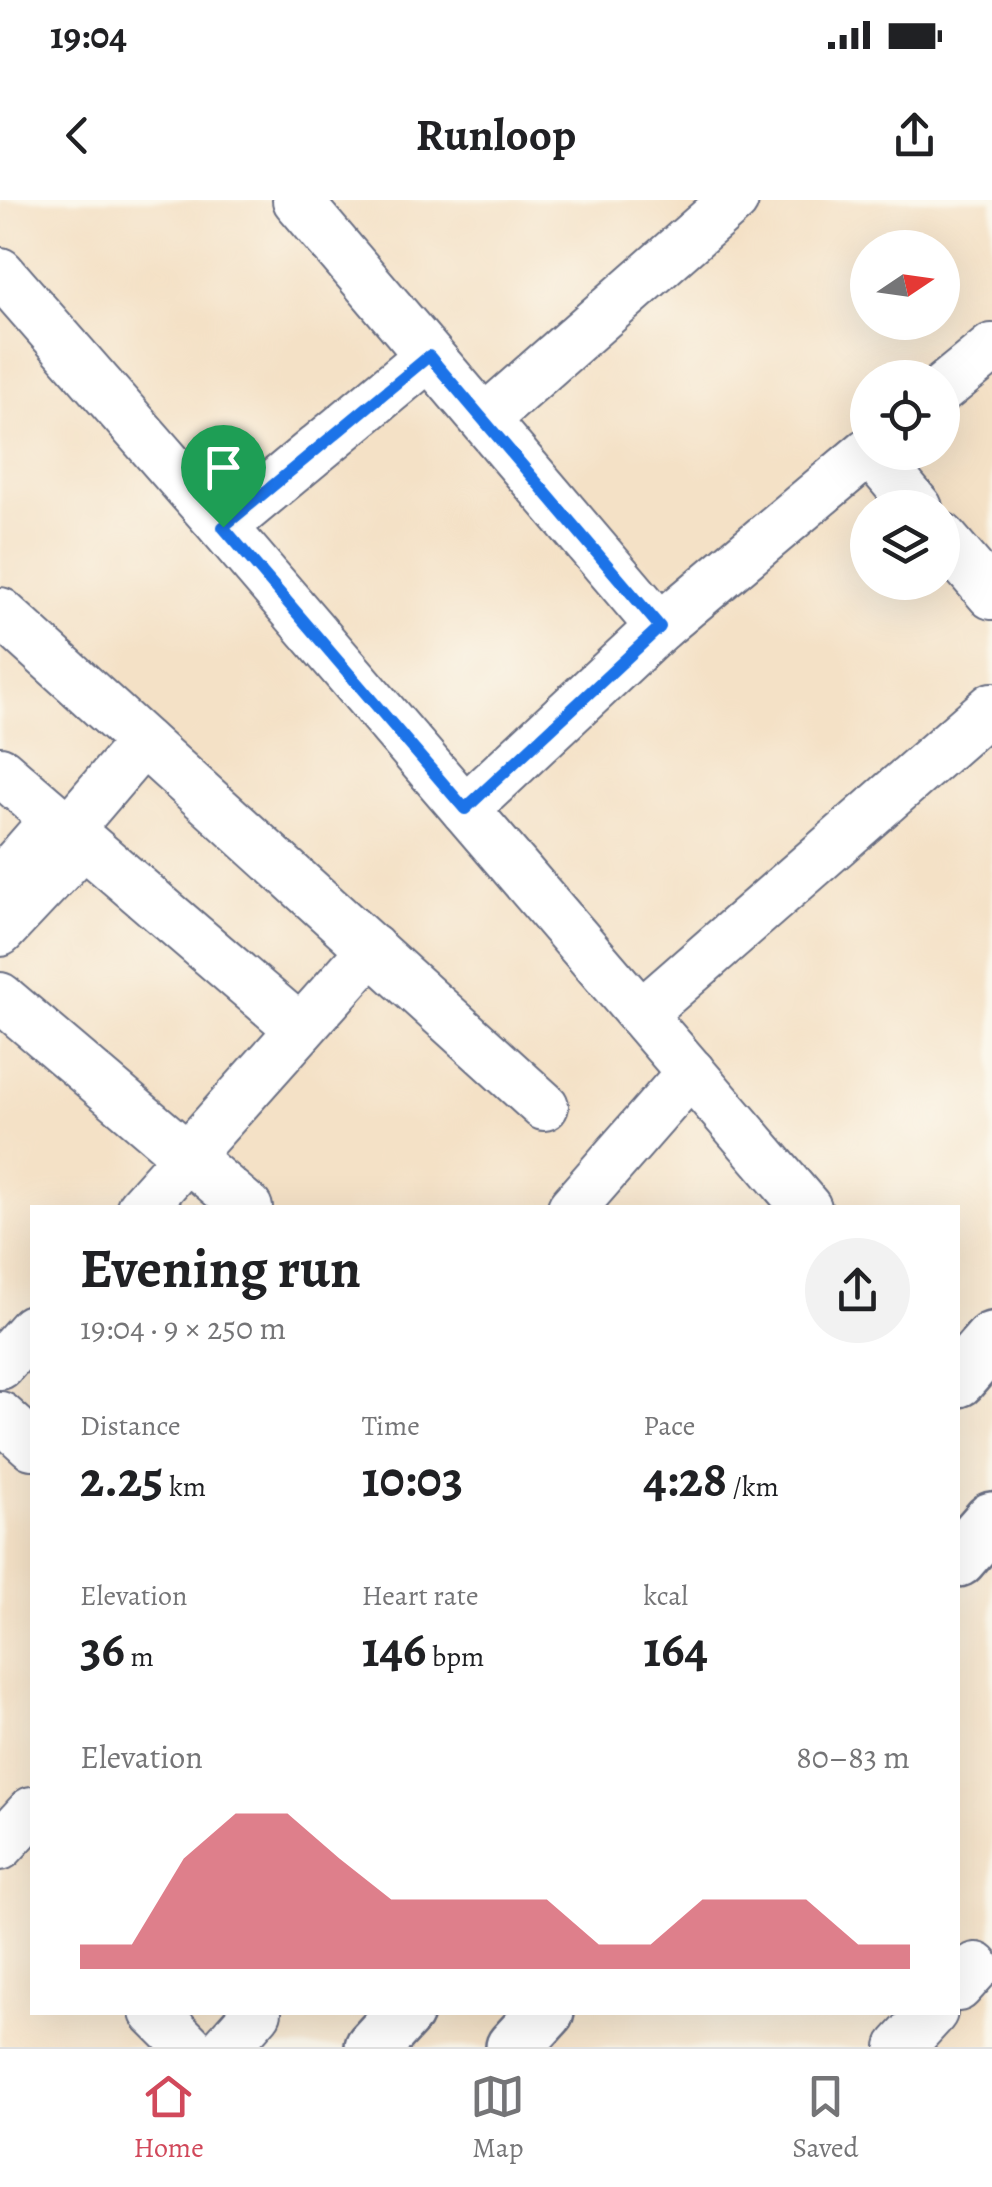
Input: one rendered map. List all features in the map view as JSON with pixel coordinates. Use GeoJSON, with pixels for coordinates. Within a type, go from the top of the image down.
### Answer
{"type":"FeatureCollection","features":[{"type":"Feature","properties":{"kind":"highway"},"geometry":{"type":"LineString","coordinates":[[960,1377],[992,1340]]}},
{"type":"Feature","properties":{"kind":"highway"},"geometry":{"type":"LineString","coordinates":[[960,1556],[992,1520]]}},
{"type":"Feature","properties":{"kind":"highway"},"geometry":{"type":"LineString","coordinates":[[373,2047],[402,2015]]}},
{"type":"Feature","properties":{"kind":"highway"},"geometry":{"type":"LineString","coordinates":[[483,2047],[506,2015]]}},
{"type":"Feature","properties":{"kind":"highway"},"geometry":{"type":"LineString","coordinates":[[514,2047],[543,2015]]}},
{"type":"Feature","properties":{"kind":"street"},"geometry":{"type":"LineString","coordinates":[[484,420],[734,200]]}},
{"type":"Feature","properties":{"kind":"street"},"geometry":{"type":"LineString","coordinates":[[301,201],[660,627]]}},
{"type":"Feature","properties":{"kind":"street"},"geometry":{"type":"LineString","coordinates":[[0,272],[804,1205]]}},
{"type":"Feature","properties":{"kind":"street"},"geometry":{"type":"LineString","coordinates":[[960,375],[992,348]]}},
{"type":"Feature","properties":{"kind":"street"},"geometry":{"type":"LineString","coordinates":[[223,527],[429,356]]}},
{"type":"Feature","properties":{"kind":"street"},"geometry":{"type":"LineString","coordinates":[[465,809],[660,627],[850,468]]}},
{"type":"Feature","properties":{"kind":"street"},"geometry":{"type":"LineString","coordinates":[[885,470],[902,490]]}},
{"type":"Feature","properties":{"kind":"street"},"geometry":{"type":"LineString","coordinates":[[960,557],[992,595]]}},
{"type":"Feature","properties":{"kind":"street"},"geometry":{"type":"LineString","coordinates":[[0,612],[544,1106]]}},
{"type":"Feature","properties":{"kind":"street"},"geometry":{"type":"LineString","coordinates":[[641,1014],[992,707]]}},
{"type":"Feature","properties":{"kind":"street"},"geometry":{"type":"LineString","coordinates":[[1,916],[143,742]]}},
{"type":"Feature","properties":{"kind":"street"},"geometry":{"type":"LineString","coordinates":[[0,771],[300,1029]]}},
{"type":"Feature","properties":{"kind":"street"},"geometry":{"type":"LineString","coordinates":[[143,1205],[372,949]]}},
{"type":"Feature","properties":{"kind":"street"},"geometry":{"type":"LineString","coordinates":[[0,996],[244,1205]]}},
{"type":"Feature","properties":{"kind":"street"},"geometry":{"type":"LineString","coordinates":[[575,1205],[691,1072]]}},
{"type":"Feature","properties":{"kind":"street"},"geometry":{"type":"LineString","coordinates":[[0,1365],[30,1330]]}},
{"type":"Feature","properties":{"kind":"street"},"geometry":{"type":"LineString","coordinates":[[0,1416],[30,1443]]}},
{"type":"Feature","properties":{"kind":"street"},"geometry":{"type":"LineString","coordinates":[[0,1846],[30,1813]]}},
{"type":"Feature","properties":{"kind":"street"},"geometry":{"type":"LineString","coordinates":[[157,2015],[189,2047]]}},
{"type":"Feature","properties":{"kind":"street"},"geometry":{"type":"LineString","coordinates":[[226,2047],[254,2015]]}},
{"type":"Feature","properties":{"kind":"street"},"geometry":{"type":"LineString","coordinates":[[901,2047],[930,2015]]}},
{"type":"Feature","properties":{"kind":"route"},"geometry":{"type":"LineString","coordinates":[[429,356],[660,627],[465,809],[223,527],[429,356]]}}]}
